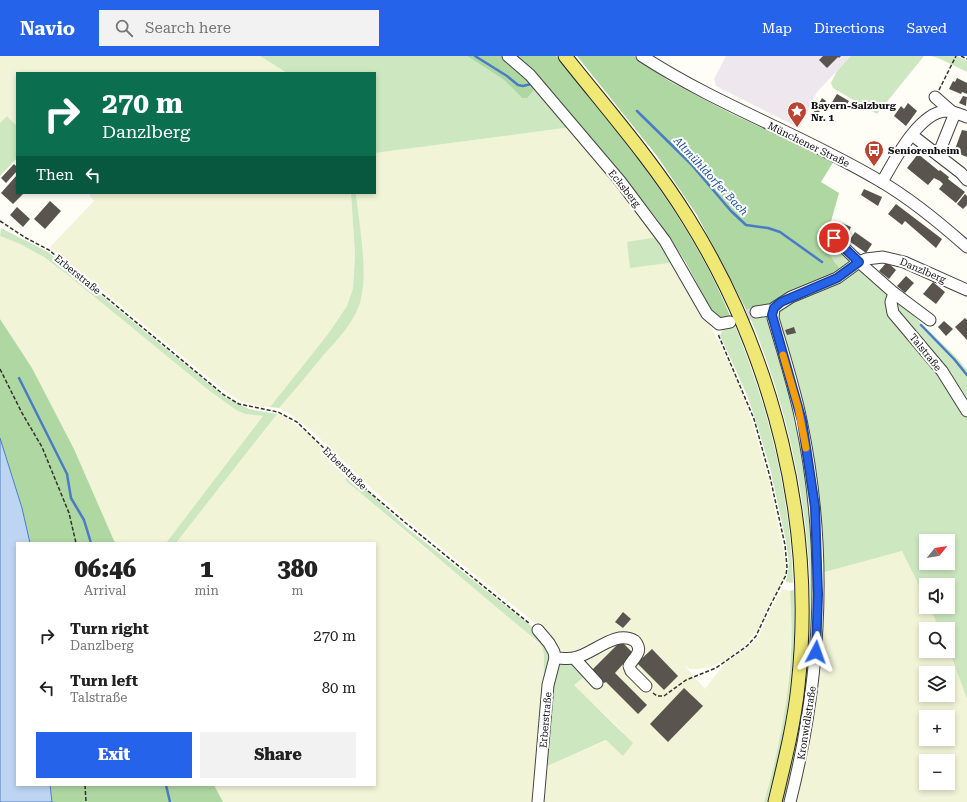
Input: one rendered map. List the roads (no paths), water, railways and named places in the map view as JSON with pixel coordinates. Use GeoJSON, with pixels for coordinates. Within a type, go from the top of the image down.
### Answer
{"type":"FeatureCollection","features":[{"type":"Feature","properties":{"kind":"main road"},"geometry":{"type":"LineString","coordinates":[[565,56],[646,157],[689,218],[733,301],[750,340],[769,394],[785,457],[793,501],[798,541],[802,600],[801,662],[798,688],[787,751],[775,802]]}},
{"type":"Feature","properties":{"kind":"street","name":"Ecksberg"},"geometry":{"type":"LineString","coordinates":[[508,56],[530,75],[620,181],[665,241],[707,314],[724,323]]}},
{"type":"Feature","properties":{"kind":"street","name":"Münchener Straße"},"geometry":{"type":"LineString","coordinates":[[642,56],[686,84],[843,161],[882,182],[967,247]]}},
{"type":"Feature","properties":{"kind":"street"},"geometry":{"type":"LineString","coordinates":[[935,97],[953,112]]}},
{"type":"Feature","properties":{"kind":"street"},"geometry":{"type":"LineString","coordinates":[[882,182],[912,135],[932,115],[938,112],[953,112],[967,117]]}},
{"type":"Feature","properties":{"kind":"street"},"geometry":{"type":"LineString","coordinates":[[938,155],[953,112]]}},
{"type":"Feature","properties":{"kind":"street"},"geometry":{"type":"LineString","coordinates":[[912,135],[967,180]]}},
{"type":"Feature","properties":{"kind":"street"},"geometry":{"type":"LineString","coordinates":[[834,238],[894,293],[930,320]]}},
{"type":"Feature","properties":{"kind":"street","name":"Danzlberg"},"geometry":{"type":"LineString","coordinates":[[773,311],[774,308],[781,302],[837,278],[859,262],[866,259],[883,257],[895,259],[967,290]]}},
{"type":"Feature","properties":{"kind":"street","name":"Talstraße"},"geometry":{"type":"LineString","coordinates":[[894,293],[891,302],[894,313],[942,371],[967,411]]}},
{"type":"Feature","properties":{"kind":"street"},"geometry":{"type":"LineString","coordinates":[[756,312],[769,310],[773,311]]}},
{"type":"Feature","properties":{"kind":"street","name":"Kronwidlstraße"},"geometry":{"type":"LineString","coordinates":[[773,311],[772,318],[802,421],[815,507],[818,552],[815,665],[800,763],[790,802]]}},
{"type":"Feature","properties":{"kind":"street"},"geometry":{"type":"LineString","coordinates":[[538,630],[549,643],[554,652],[555,658],[574,658],[617,638],[626,636],[631,638],[636,641],[639,654],[629,666],[630,671],[646,686]]}},
{"type":"Feature","properties":{"kind":"street","name":"Erberstraße"},"geometry":{"type":"LineString","coordinates":[[538,802],[548,685],[555,658]]}},
{"type":"Feature","properties":{"kind":"street"},"geometry":{"type":"LineString","coordinates":[[574,658],[597,683]]}},
{"type":"Feature","properties":{"kind":"water"},"geometry":{"type":"Polygon","coordinates":[[[0,438],[22,508],[30,542],[16,542],[16,786],[50,786],[52,802],[0,802],[0,438]]]}},
{"type":"Feature","properties":{"kind":"waterway","name":"Altmühldorfer Bach"},"geometry":{"type":"LineString","coordinates":[[475,56],[507,76],[518,85],[523,86],[531,84]]}},
{"type":"Feature","properties":{"kind":"waterway","name":"Altmühldorfer Bach"},"geometry":{"type":"LineString","coordinates":[[637,111],[691,164],[731,211],[746,225],[768,228],[780,232],[822,262]]}},
{"type":"Feature","properties":{"kind":"waterway","name":"Altmühldorfer Bach"},"geometry":{"type":"LineString","coordinates":[[921,325],[954,359],[967,375]]}},
{"type":"Feature","properties":{"kind":"waterway"},"geometry":{"type":"LineString","coordinates":[[19,378],[67,474],[71,498],[84,520],[91,542]]}},
{"type":"Feature","properties":{"kind":"waterway"},"geometry":{"type":"LineString","coordinates":[[166,786],[170,802]]}},
{"type":"Feature","properties":{"kind":"tunnel"},"geometry":{"type":"LineString","coordinates":[[732,321],[756,312]]}},
{"type":"Feature","properties":{"kind":"place","name":"Bayern-Salzburg Nr. 1"},"geometry":{"type":"Point","coordinates":[797,128]}},
{"type":"Feature","properties":{"kind":"place","name":"Seniorenheim"},"geometry":{"type":"Point","coordinates":[874,167]}}]}
